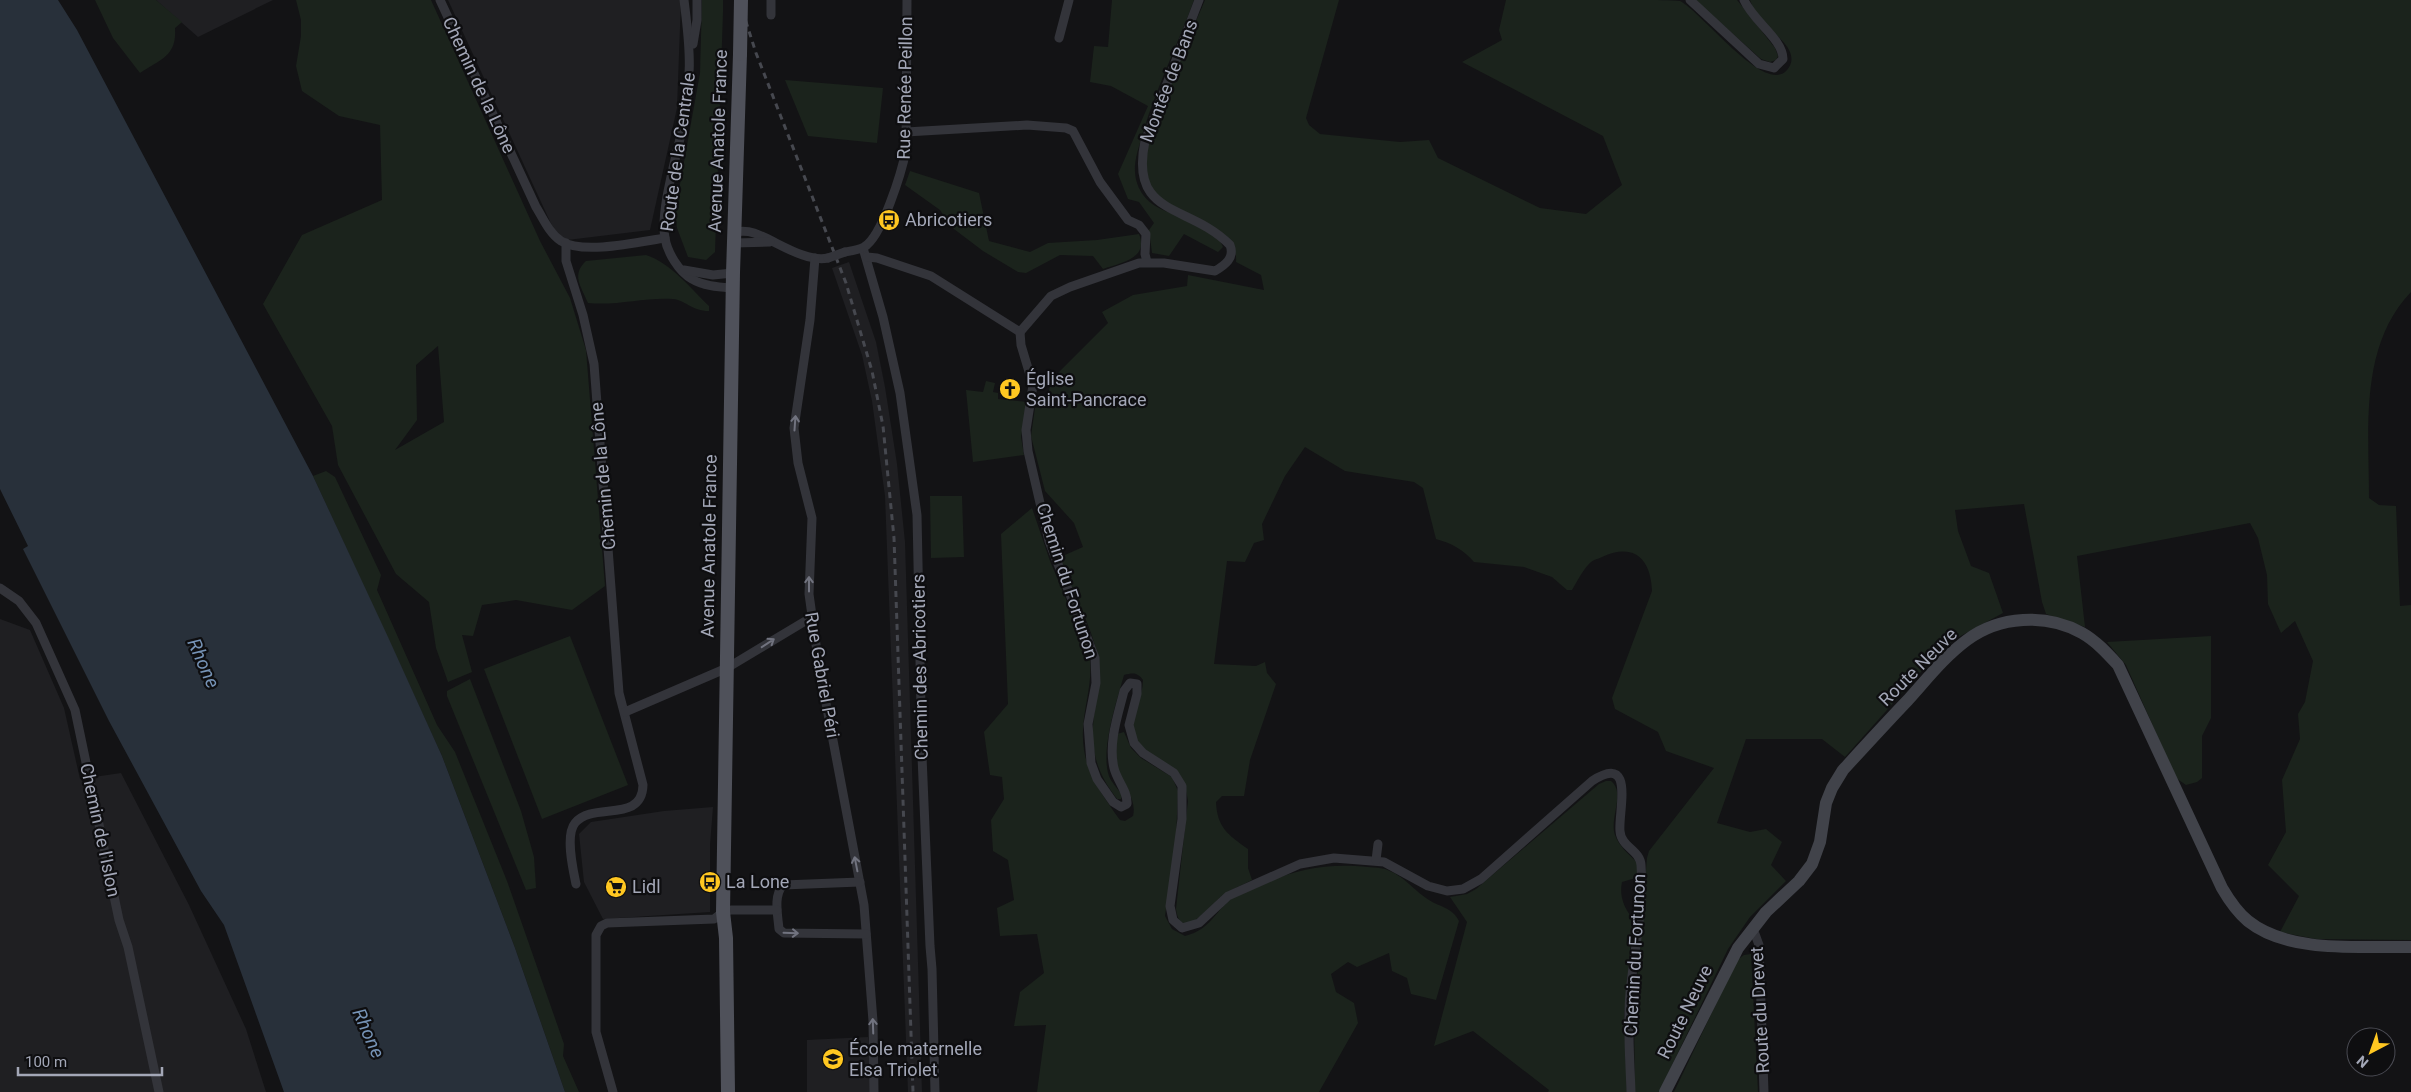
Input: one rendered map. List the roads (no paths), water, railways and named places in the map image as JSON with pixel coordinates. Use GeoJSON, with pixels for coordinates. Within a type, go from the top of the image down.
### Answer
{"type":"FeatureCollection","features":[{"type":"Feature","properties":{"kind":"main road","name":"Avenue Anatole France"},"geometry":{"type":"LineString","coordinates":[[728,1092],[726,938],[723,912],[732,288],[741,0]]}},
{"type":"Feature","properties":{"kind":"street","name":"Chemin de la Lône"},"geometry":{"type":"LineString","coordinates":[[440,0],[536,207],[548,228],[561,241],[566,243],[566,261],[583,315],[594,364],[619,693],[643,785],[643,793],[633,806],[586,814],[574,824],[570,840],[576,884]]}},
{"type":"Feature","properties":{"kind":"street","name":"Route de la Centrale"},"geometry":{"type":"LineString","coordinates":[[684,0],[691,54],[686,111],[667,204],[665,238],[673,258],[692,279],[698,282],[732,288]]}},
{"type":"Feature","properties":{"kind":"street"},"geometry":{"type":"LineString","coordinates":[[691,54],[697,20],[697,0]]}},
{"type":"Feature","properties":{"kind":"street"},"geometry":{"type":"LineString","coordinates":[[770,15],[771,0]]}},
{"type":"Feature","properties":{"kind":"street","name":"Rue Renée Peillon"},"geometry":{"type":"LineString","coordinates":[[864,248],[876,231],[898,185],[906,150],[906,0]]}},
{"type":"Feature","properties":{"kind":"street"},"geometry":{"type":"LineString","coordinates":[[1059,38],[1069,0]]}},
{"type":"Feature","properties":{"kind":"street","name":"Montée de Bans"},"geometry":{"type":"LineString","coordinates":[[1147,262],[1215,271],[1231,257],[1232,250],[1230,245],[1218,233],[1161,204],[1148,191],[1142,175],[1141,159],[1145,141],[1199,0]]}},
{"type":"Feature","properties":{"kind":"street"},"geometry":{"type":"LineString","coordinates":[[1690,0],[1759,64],[1774,68],[1783,59],[1783,52],[1754,17],[1744,0]]}},
{"type":"Feature","properties":{"kind":"street"},"geometry":{"type":"LineString","coordinates":[[867,257],[881,259],[931,276],[1020,332],[1051,296],[1100,276],[1147,262],[1144,254],[1146,234],[1139,225],[1128,220],[1100,182],[1072,131],[1066,128],[1027,125],[906,132]]}},
{"type":"Feature","properties":{"kind":"street"},"geometry":{"type":"LineString","coordinates":[[734,237],[770,242],[815,258],[828,258],[864,248]]}},
{"type":"Feature","properties":{"kind":"street"},"geometry":{"type":"LineString","coordinates":[[566,243],[590,247],[665,238]]}},
{"type":"Feature","properties":{"kind":"street","name":"Chemin des Abricotiers"},"geometry":{"type":"LineString","coordinates":[[864,248],[885,324],[900,393],[917,516],[922,756],[932,969],[935,1092]]}},
{"type":"Feature","properties":{"kind":"street","name":"Rue Gabriel Péri"},"geometry":{"type":"LineString","coordinates":[[815,258],[810,320],[794,428],[798,463],[812,518],[809,594],[819,666],[864,905],[873,1021],[874,1092]]}},
{"type":"Feature","properties":{"kind":"street"},"geometry":{"type":"LineString","coordinates":[[682,270],[713,275],[733,274]]}},
{"type":"Feature","properties":{"kind":"street","name":"Chemin du Fortunon"},"geometry":{"type":"LineString","coordinates":[[1020,332],[1021,345],[1033,384],[1026,430],[1028,451],[1049,541],[1095,658],[1096,683],[1088,724],[1091,763],[1097,779],[1113,802],[1120,807],[1127,804],[1128,796],[1117,780],[1112,749],[1124,691],[1130,682],[1134,682],[1137,684],[1137,694],[1129,725],[1134,743],[1143,753],[1174,774],[1182,786],[1182,819],[1170,898],[1170,915],[1173,920],[1182,928],[1195,926],[1228,896],[1300,864],[1334,858],[1376,860],[1391,865],[1438,890],[1463,888],[1481,879],[1592,782],[1604,775],[1617,777],[1623,790],[1620,824],[1621,838],[1639,857],[1641,864],[1640,900],[1630,996],[1631,1092]]}},
{"type":"Feature","properties":{"kind":"street","name":"Chemin de l'Islon"},"geometry":{"type":"LineString","coordinates":[[0,588],[19,602],[36,623],[75,710],[119,920],[128,947],[159,1092]]}},
{"type":"Feature","properties":{"kind":"street"},"geometry":{"type":"LineString","coordinates":[[625,712],[726,668],[812,616]]}},
{"type":"Feature","properties":{"kind":"street","name":"Route Neuve"},"geometry":{"type":"LineString","coordinates":[[1666,1092],[1729,962],[1766,912],[1799,881],[1812,864],[1820,842],[1826,803],[1832,788],[1843,770],[1942,662],[1968,639],[1993,626],[2018,620],[2058,623],[2082,633],[2103,648],[2118,665],[2222,888],[2238,912],[2249,921],[2278,937],[2308,944],[2411,947]]}},
{"type":"Feature","properties":{"kind":"street"},"geometry":{"type":"LineString","coordinates":[[1376,860],[1378,844]]}},
{"type":"Feature","properties":{"kind":"street"},"geometry":{"type":"LineString","coordinates":[[860,882],[783,885],[780,888],[777,910],[779,929],[784,933],[866,934]]}},
{"type":"Feature","properties":{"kind":"street"},"geometry":{"type":"LineString","coordinates":[[613,1092],[596,1032],[598,930],[607,923],[714,919],[723,912],[777,910]]}},
{"type":"Feature","properties":{"kind":"street","name":"Route du Drevet"},"geometry":{"type":"LineString","coordinates":[[1751,930],[1755,934],[1759,945],[1764,1092]]}},
{"type":"Feature","properties":{"kind":"water","name":"Rhone"},"geometry":{"type":"Polygon","coordinates":[[[0,0],[58,0],[77,30],[313,476],[442,756],[515,948],[565,1092],[284,1092],[224,925],[201,891],[109,721],[23,549],[28,546],[0,489],[0,0]]]}},
{"type":"Feature","properties":{"kind":"railway"},"geometry":{"type":"LineString","coordinates":[[739,0],[756,53],[846,283],[872,371],[883,426],[894,538],[913,1092]]}},
{"type":"Feature","properties":{"kind":"place","name":"Abricotiers"},"geometry":{"type":"Point","coordinates":[889,220]}},
{"type":"Feature","properties":{"kind":"place","name":"Église Saint-Pancrace"},"geometry":{"type":"Point","coordinates":[1010,389]}},
{"type":"Feature","properties":{"kind":"place","name":"La Lone"},"geometry":{"type":"Point","coordinates":[710,882]}},
{"type":"Feature","properties":{"kind":"place","name":"Lidl"},"geometry":{"type":"Point","coordinates":[616,887]}},
{"type":"Feature","properties":{"kind":"place","name":"École maternelle Elsa Triolet"},"geometry":{"type":"Point","coordinates":[833,1059]}}]}
